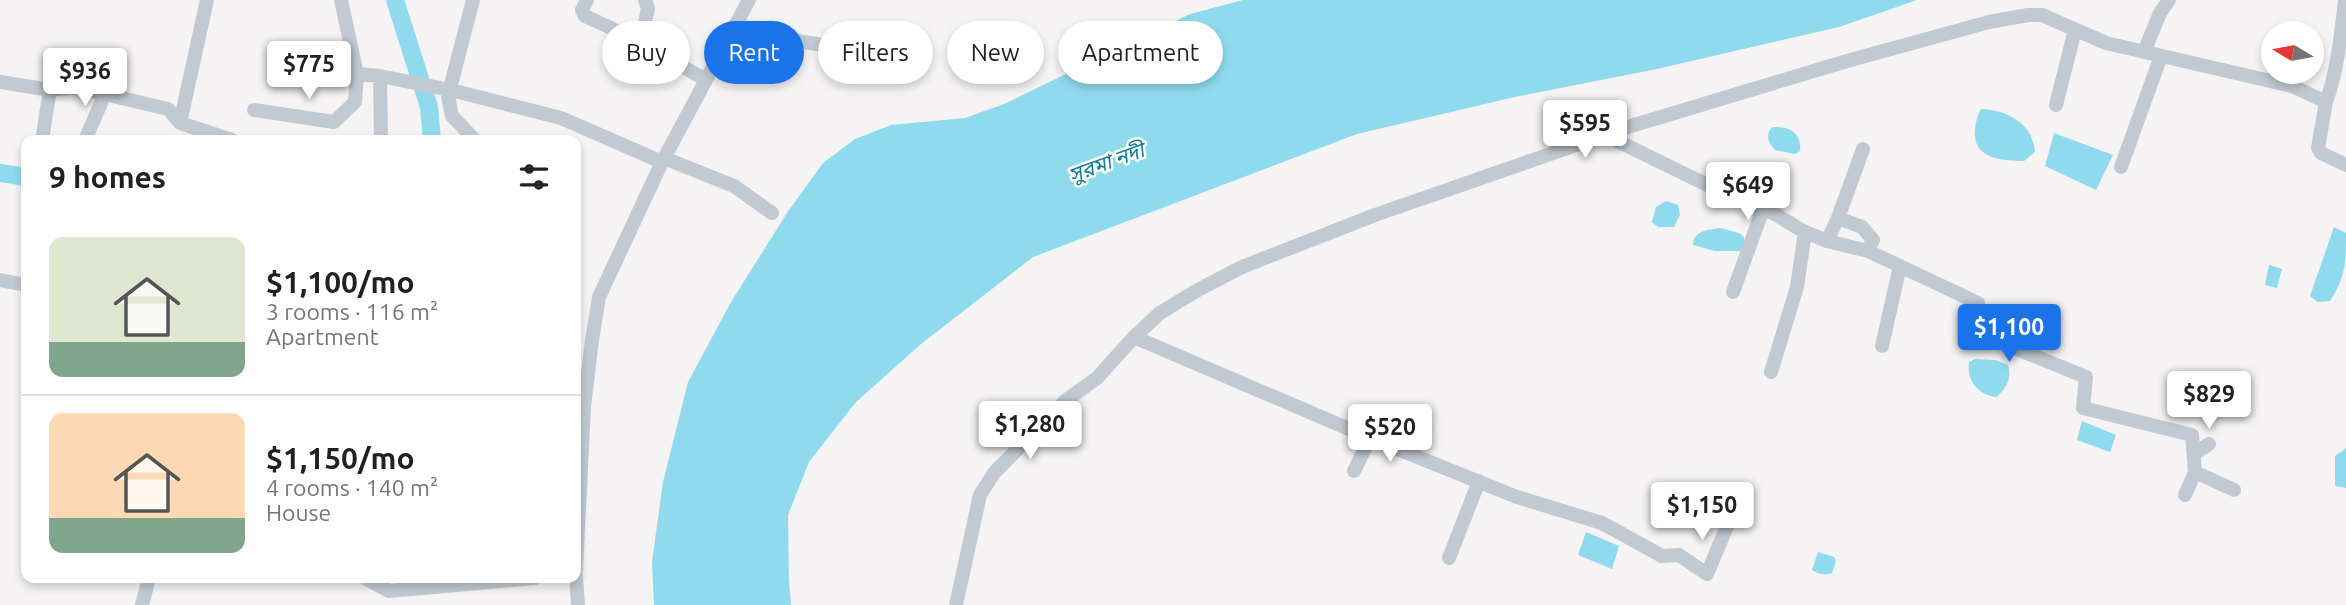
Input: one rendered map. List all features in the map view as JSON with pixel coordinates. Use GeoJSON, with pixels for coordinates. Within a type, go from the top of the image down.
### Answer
{"type":"FeatureCollection","features":[{"type":"Feature","properties":{"kind":"street"},"geometry":{"type":"LineString","coordinates":[[180,123],[207,0]]}},
{"type":"Feature","properties":{"kind":"street"},"geometry":{"type":"LineString","coordinates":[[254,110],[334,122],[355,102],[357,74],[341,0]]}},
{"type":"Feature","properties":{"kind":"street"},"geometry":{"type":"LineString","coordinates":[[470,135],[452,116],[448,96],[473,0]]}},
{"type":"Feature","properties":{"kind":"street"},"geometry":{"type":"LineString","coordinates":[[587,0],[582,10],[585,16],[602,24]]}},
{"type":"Feature","properties":{"kind":"street"},"geometry":{"type":"LineString","coordinates":[[645,0],[648,8],[645,21]]}},
{"type":"Feature","properties":{"kind":"street"},"geometry":{"type":"LineString","coordinates":[[737,21],[749,0]]}},
{"type":"Feature","properties":{"kind":"street"},"geometry":{"type":"LineString","coordinates":[[2144,52],[2160,13],[2169,0]]}},
{"type":"Feature","properties":{"kind":"street"},"geometry":{"type":"LineString","coordinates":[[2344,0],[2341,39],[2318,148],[2320,153],[2346,165]]}},
{"type":"Feature","properties":{"kind":"street"},"geometry":{"type":"LineString","coordinates":[[956,605],[980,495],[994,473],[1065,401],[1097,378],[1160,313],[1242,267],[1423,197],[1605,135],[1834,65],[1989,22],[2036,14],[2106,43],[2292,86],[2326,102]]}},
{"type":"Feature","properties":{"kind":"street"},"geometry":{"type":"LineString","coordinates":[[2056,105],[2075,30]]}},
{"type":"Feature","properties":{"kind":"street"},"geometry":{"type":"LineString","coordinates":[[2122,167],[2161,56]]}},
{"type":"Feature","properties":{"kind":"street"},"geometry":{"type":"LineString","coordinates":[[357,74],[455,91],[561,118],[734,187],[772,213]]}},
{"type":"Feature","properties":{"kind":"street"},"geometry":{"type":"LineString","coordinates":[[380,76],[381,135]]}},
{"type":"Feature","properties":{"kind":"street"},"geometry":{"type":"LineString","coordinates":[[0,82],[50,90],[75,87],[168,109],[180,123],[212,135]]}},
{"type":"Feature","properties":{"kind":"street"},"geometry":{"type":"LineString","coordinates":[[581,468],[584,407],[599,297],[663,160],[704,84]]}},
{"type":"Feature","properties":{"kind":"street"},"geometry":{"type":"LineString","coordinates":[[44,135],[50,90]]}},
{"type":"Feature","properties":{"kind":"street"},"geometry":{"type":"LineString","coordinates":[[87,135],[104,94]]}},
{"type":"Feature","properties":{"kind":"street"},"geometry":{"type":"LineString","coordinates":[[1605,135],[1732,197],[1763,209],[1805,232],[1827,241],[1868,251],[1978,303],[1976,328],[1990,338],[2087,377],[2083,408],[2192,435],[2196,472],[2185,495]]}},
{"type":"Feature","properties":{"kind":"street"},"geometry":{"type":"LineString","coordinates":[[1827,241],[1863,149]]}},
{"type":"Feature","properties":{"kind":"street"},"geometry":{"type":"LineString","coordinates":[[1733,292],[1763,209]]}},
{"type":"Feature","properties":{"kind":"street"},"geometry":{"type":"LineString","coordinates":[[1838,218],[1863,227],[1872,240],[1868,251]]}},
{"type":"Feature","properties":{"kind":"street"},"geometry":{"type":"LineString","coordinates":[[1771,372],[1797,287],[1805,232]]}},
{"type":"Feature","properties":{"kind":"street"},"geometry":{"type":"LineString","coordinates":[[1882,346],[1900,266]]}},
{"type":"Feature","properties":{"kind":"street"},"geometry":{"type":"LineString","coordinates":[[0,280],[21,284]]}},
{"type":"Feature","properties":{"kind":"street"},"geometry":{"type":"LineString","coordinates":[[1134,337],[1370,438],[1517,497],[1602,523],[1662,556],[1679,555],[1707,574],[1736,505]]}},
{"type":"Feature","properties":{"kind":"street"},"geometry":{"type":"LineString","coordinates":[[1354,471],[1370,438]]}},
{"type":"Feature","properties":{"kind":"street"},"geometry":{"type":"LineString","coordinates":[[2194,454],[2209,444]]}},
{"type":"Feature","properties":{"kind":"street"},"geometry":{"type":"LineString","coordinates":[[2196,472],[2234,490]]}},
{"type":"Feature","properties":{"kind":"street"},"geometry":{"type":"LineString","coordinates":[[1449,558],[1479,481]]}},
{"type":"Feature","properties":{"kind":"street"},"geometry":{"type":"LineString","coordinates":[[142,605],[148,583]]}},
{"type":"Feature","properties":{"kind":"street"},"geometry":{"type":"LineString","coordinates":[[374,583],[389,591],[479,583]]}},
{"type":"Feature","properties":{"kind":"street"},"geometry":{"type":"LineString","coordinates":[[576,583],[578,605]]}},
{"type":"Feature","properties":{"kind":"water","name":"সুরমা নদী"},"geometry":{"type":"Polygon","coordinates":[[[1243,0],[1917,0],[1839,27],[1357,134],[1033,257],[921,344],[856,402],[809,462],[788,515],[791,605],[654,605],[652,562],[663,482],[688,382],[731,302],[787,213],[823,163],[855,139],[891,125],[965,118],[1004,104],[1058,78],[1058,84],[1223,84],[1223,21],[1176,21],[1190,14],[1243,0]]]}},
{"type":"Feature","properties":{"kind":"water"},"geometry":{"type":"Polygon","coordinates":[[[1981,109],[2001,112],[2017,120],[2030,134],[2035,152],[2024,161],[1998,159],[1984,153],[1975,140],[1976,122],[1981,109]]]}},
{"type":"Feature","properties":{"kind":"water"},"geometry":{"type":"Polygon","coordinates":[[[1772,127],[1789,129],[1797,135],[1800,151],[1795,154],[1775,150],[1768,139],[1772,127]]]}},
{"type":"Feature","properties":{"kind":"water"},"geometry":{"type":"Polygon","coordinates":[[[2054,133],[2113,155],[2096,190],[2045,166],[2054,133]]]}},
{"type":"Feature","properties":{"kind":"water"},"geometry":{"type":"Polygon","coordinates":[[[1666,201],[1678,205],[1680,215],[1674,227],[1658,227],[1652,222],[1656,207],[1666,201]]]}},
{"type":"Feature","properties":{"kind":"water"},"geometry":{"type":"Polygon","coordinates":[[[2334,227],[2346,233],[2344,269],[2330,301],[2318,302],[2310,296],[2334,227]]]}},
{"type":"Feature","properties":{"kind":"water"},"geometry":{"type":"Polygon","coordinates":[[[1720,228],[1744,237],[1744,246],[1740,251],[1715,251],[1693,245],[1699,234],[1720,228]]]}},
{"type":"Feature","properties":{"kind":"water"},"geometry":{"type":"Polygon","coordinates":[[[2269,265],[2282,269],[2277,288],[2265,285],[2269,265]]]}},
{"type":"Feature","properties":{"kind":"water"},"geometry":{"type":"Polygon","coordinates":[[[1975,359],[1995,360],[2008,365],[2008,382],[1997,397],[1979,390],[1972,381],[1969,362],[1975,359]]]}},
{"type":"Feature","properties":{"kind":"water"},"geometry":{"type":"Polygon","coordinates":[[[2082,421],[2116,435],[2110,452],[2077,440],[2082,421]]]}},
{"type":"Feature","properties":{"kind":"water"},"geometry":{"type":"Polygon","coordinates":[[[2346,448],[2346,488],[2335,486],[2335,456],[2346,448]]]}},
{"type":"Feature","properties":{"kind":"water"},"geometry":{"type":"Polygon","coordinates":[[[1586,532],[1619,546],[1612,569],[1578,555],[1586,532]]]}},
{"type":"Feature","properties":{"kind":"water"},"geometry":{"type":"Polygon","coordinates":[[[1818,552],[1834,557],[1836,561],[1832,573],[1822,574],[1812,570],[1818,552]]]}},
{"type":"Feature","properties":{"kind":"waterway"},"geometry":{"type":"LineString","coordinates":[[395,0],[429,107],[432,135]]}},
{"type":"Feature","properties":{"kind":"waterway"},"geometry":{"type":"LineString","coordinates":[[0,173],[21,176]]}}]}
